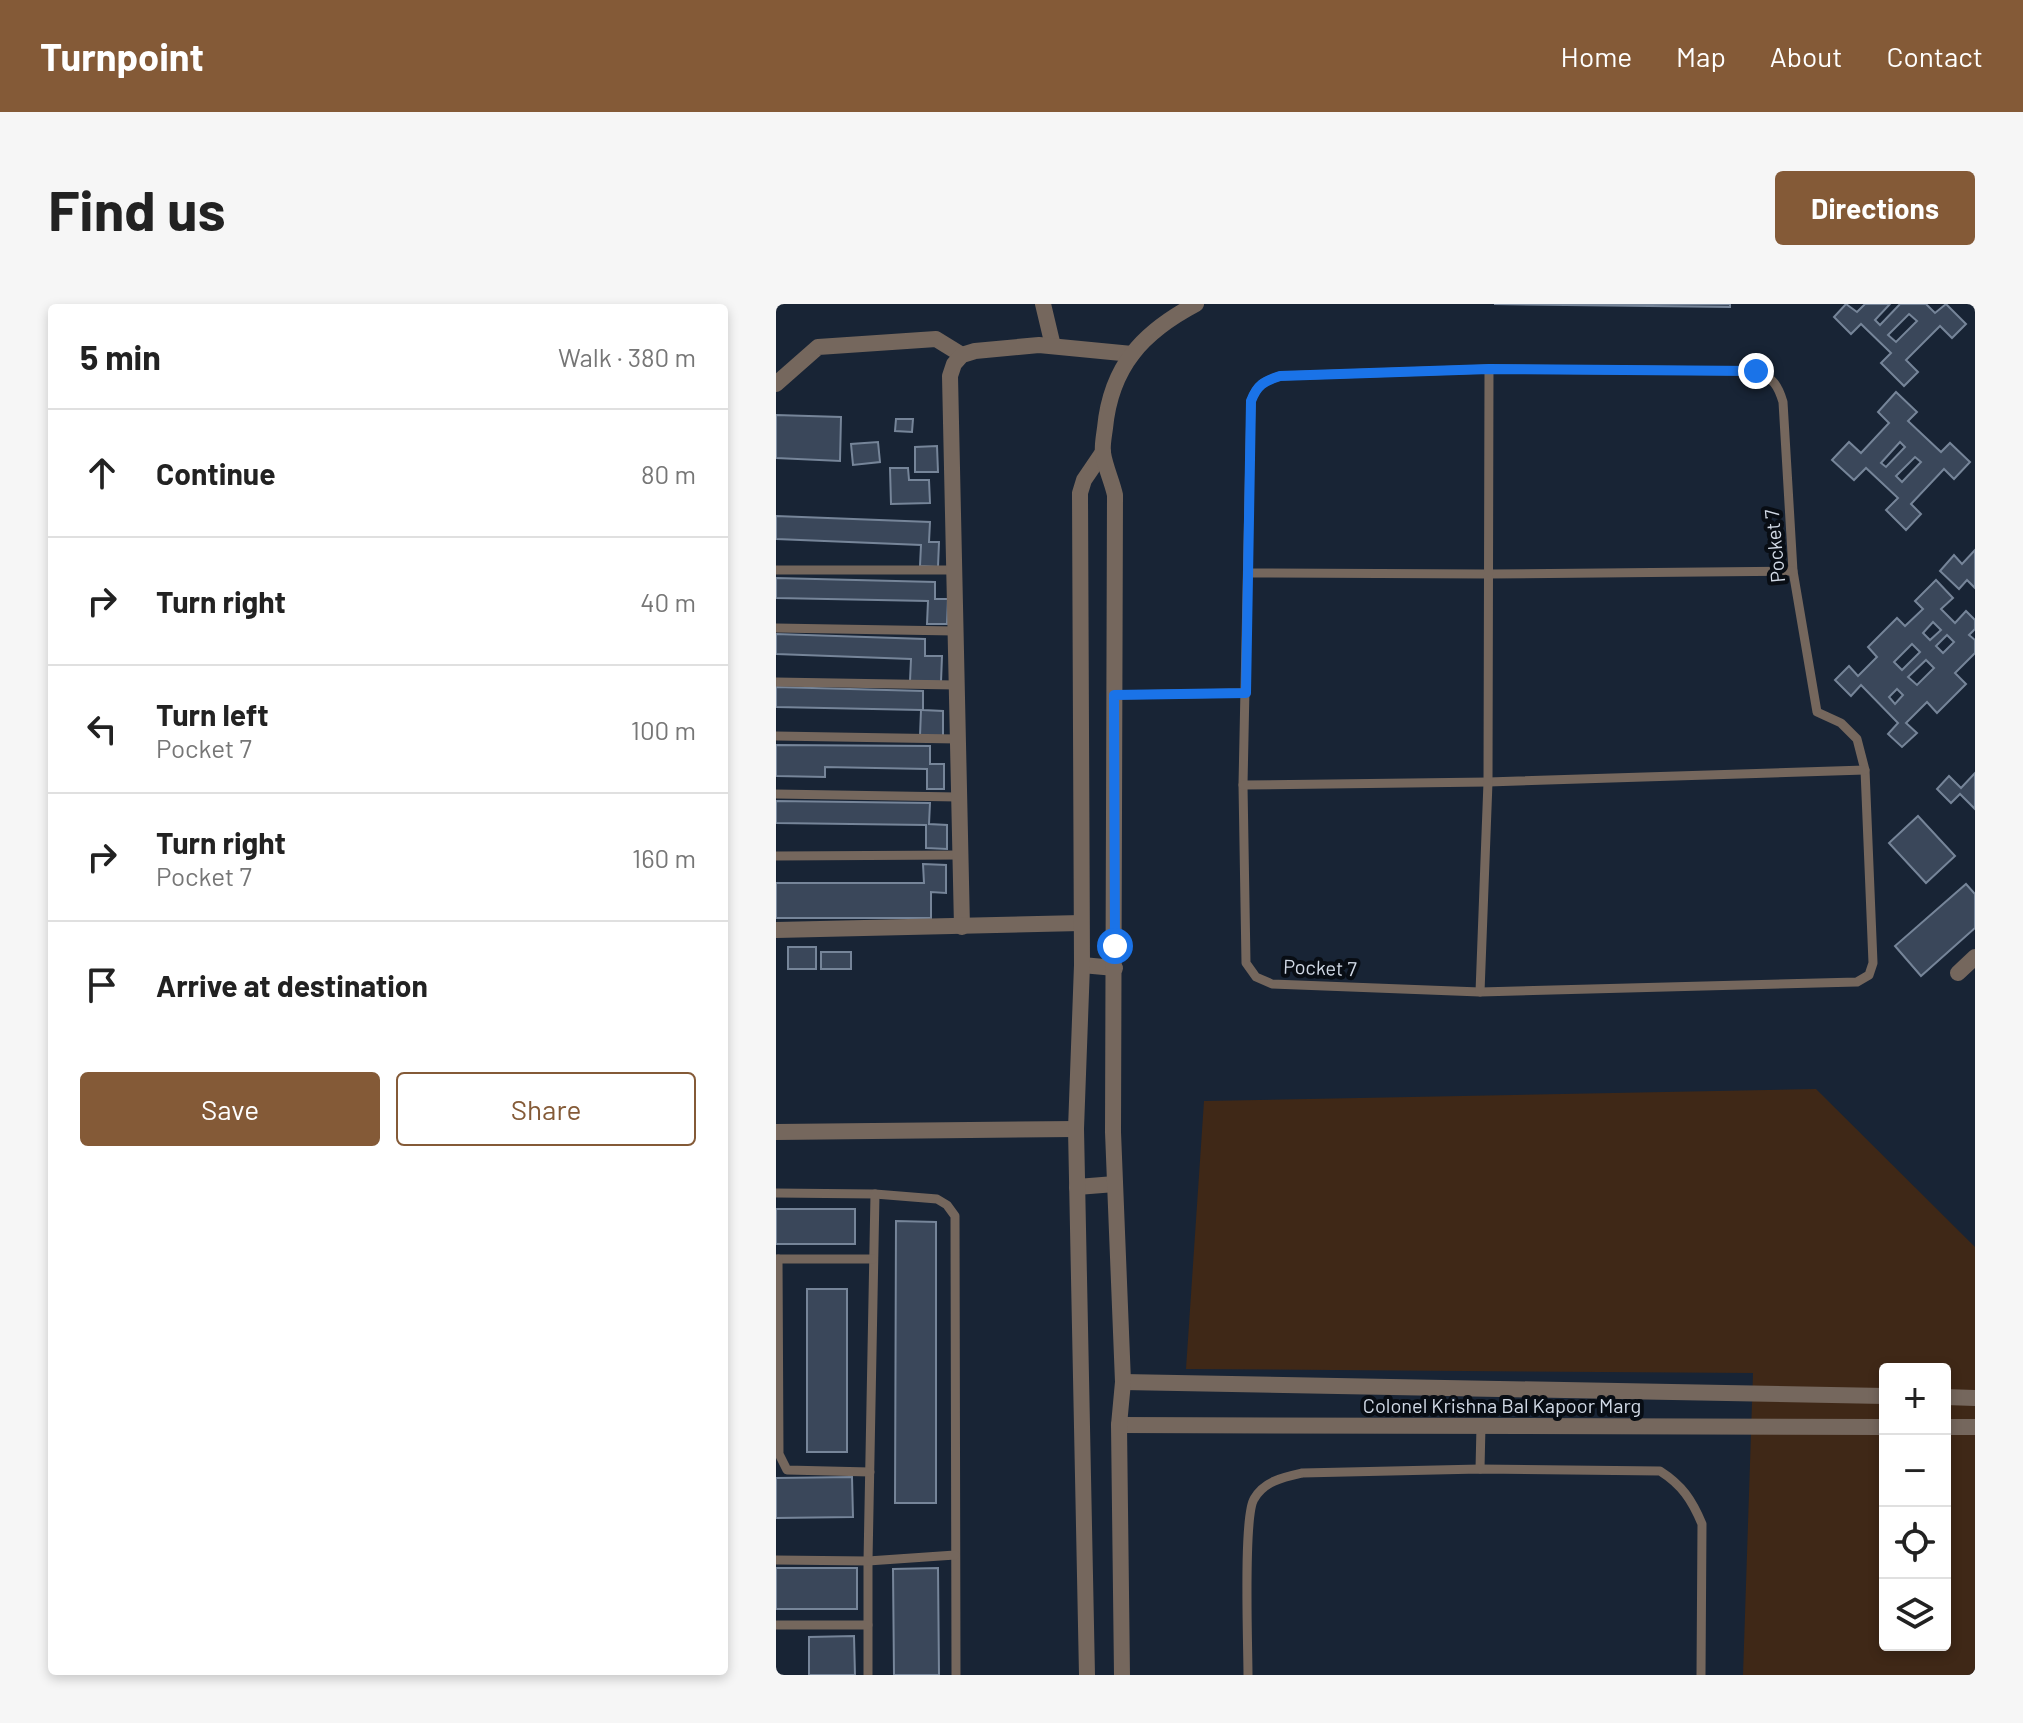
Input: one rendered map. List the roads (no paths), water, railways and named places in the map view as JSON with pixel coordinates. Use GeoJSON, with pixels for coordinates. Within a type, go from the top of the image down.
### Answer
{"type":"FeatureCollection","features":[{"type":"Feature","properties":{"kind":"street"},"geometry":{"type":"LineString","coordinates":[[1043,304],[1053,346]]}},
{"type":"Feature","properties":{"kind":"street"},"geometry":{"type":"LineString","coordinates":[[1122,1675],[1119,1425],[1123,1382],[1115,1184],[1115,495],[1103,452],[1107,405],[1115,378],[1132,354],[1163,324],[1196,304]]}},
{"type":"Feature","properties":{"kind":"street"},"geometry":{"type":"LineString","coordinates":[[776,383],[818,347],[936,339],[962,355]]}},
{"type":"Feature","properties":{"kind":"street"},"geometry":{"type":"LineString","coordinates":[[962,927],[950,376],[954,364],[962,355],[975,351],[1053,346],[1132,354]]}},
{"type":"Feature","properties":{"kind":"street"},"geometry":{"type":"LineString","coordinates":[[1087,1675],[1076,1129],[1082,965],[1080,493],[1084,480],[1103,452]]}},
{"type":"Feature","properties":{"kind":"street"},"geometry":{"type":"LineString","coordinates":[[776,930],[1081,923]]}},
{"type":"Feature","properties":{"kind":"street"},"geometry":{"type":"LineString","coordinates":[[1958,973],[1975,957]]}},
{"type":"Feature","properties":{"kind":"street"},"geometry":{"type":"LineString","coordinates":[[1082,965],[1115,968]]}},
{"type":"Feature","properties":{"kind":"street"},"geometry":{"type":"LineString","coordinates":[[776,1132],[1076,1129]]}},
{"type":"Feature","properties":{"kind":"street"},"geometry":{"type":"LineString","coordinates":[[1077,1187],[1115,1184]]}},
{"type":"Feature","properties":{"kind":"street"},"geometry":{"type":"LineString","coordinates":[[1123,1382],[1879,1396]]}},
{"type":"Feature","properties":{"kind":"street"},"geometry":{"type":"LineString","coordinates":[[1951,1397],[1975,1398]]}},
{"type":"Feature","properties":{"kind":"street","name":"Colonel Krishna Bal Kapoor Marg"},"geometry":{"type":"LineString","coordinates":[[1119,1425],[1879,1427]]}},
{"type":"Feature","properties":{"kind":"street"},"geometry":{"type":"LineString","coordinates":[[1951,1427],[1975,1427]]}},
{"type":"Feature","properties":{"kind":"lane"},"geometry":{"type":"LineString","coordinates":[[1480,992],[1488,782],[1489,369]]}},
{"type":"Feature","properties":{"kind":"lane","name":"Pocket 7"},"geometry":{"type":"LineString","coordinates":[[1489,369],[1756,371],[1771,377],[1778,386],[1783,402],[1793,571],[1817,712],[1841,723],[1857,739],[1865,770],[1873,963],[1869,975],[1857,982],[1480,992],[1272,984],[1256,977],[1246,963],[1243,785],[1251,401],[1256,388],[1264,381],[1280,376],[1489,369]]}},
{"type":"Feature","properties":{"kind":"lane"},"geometry":{"type":"LineString","coordinates":[[776,570],[953,570]]}},
{"type":"Feature","properties":{"kind":"lane"},"geometry":{"type":"LineString","coordinates":[[1249,573],[1793,571]]}},
{"type":"Feature","properties":{"kind":"lane"},"geometry":{"type":"LineString","coordinates":[[776,628],[954,631]]}},
{"type":"Feature","properties":{"kind":"lane"},"geometry":{"type":"LineString","coordinates":[[776,682],[956,685]]}},
{"type":"Feature","properties":{"kind":"lane"},"geometry":{"type":"LineString","coordinates":[[1114,695],[1246,693]]}},
{"type":"Feature","properties":{"kind":"lane"},"geometry":{"type":"LineString","coordinates":[[776,736],[957,739]]}},
{"type":"Feature","properties":{"kind":"lane"},"geometry":{"type":"LineString","coordinates":[[1243,785],[1488,782],[1865,770]]}},
{"type":"Feature","properties":{"kind":"lane"},"geometry":{"type":"LineString","coordinates":[[776,794],[958,797]]}},
{"type":"Feature","properties":{"kind":"lane"},"geometry":{"type":"LineString","coordinates":[[776,856],[960,855]]}},
{"type":"Feature","properties":{"kind":"lane"},"geometry":{"type":"LineString","coordinates":[[776,1193],[875,1194],[937,1199],[947,1205],[955,1216],[956,1675]]}},
{"type":"Feature","properties":{"kind":"lane"},"geometry":{"type":"LineString","coordinates":[[868,1675],[875,1194]]}},
{"type":"Feature","properties":{"kind":"lane"},"geometry":{"type":"LineString","coordinates":[[870,1472],[781,1470],[777,1259],[873,1259]]}},
{"type":"Feature","properties":{"kind":"lane"},"geometry":{"type":"LineString","coordinates":[[1480,1469],[1481,1426]]}},
{"type":"Feature","properties":{"kind":"lane"},"geometry":{"type":"LineString","coordinates":[[1248,1675],[1248,1526],[1252,1501],[1261,1489],[1279,1479],[1302,1473],[1480,1469],[1660,1471],[1678,1482],[1693,1501],[1702,1524],[1701,1675]]}},
{"type":"Feature","properties":{"kind":"lane"},"geometry":{"type":"LineString","coordinates":[[776,1560],[868,1561],[955,1555]]}},
{"type":"Feature","properties":{"kind":"lane"},"geometry":{"type":"LineString","coordinates":[[776,1625],[868,1625]]}}]}
